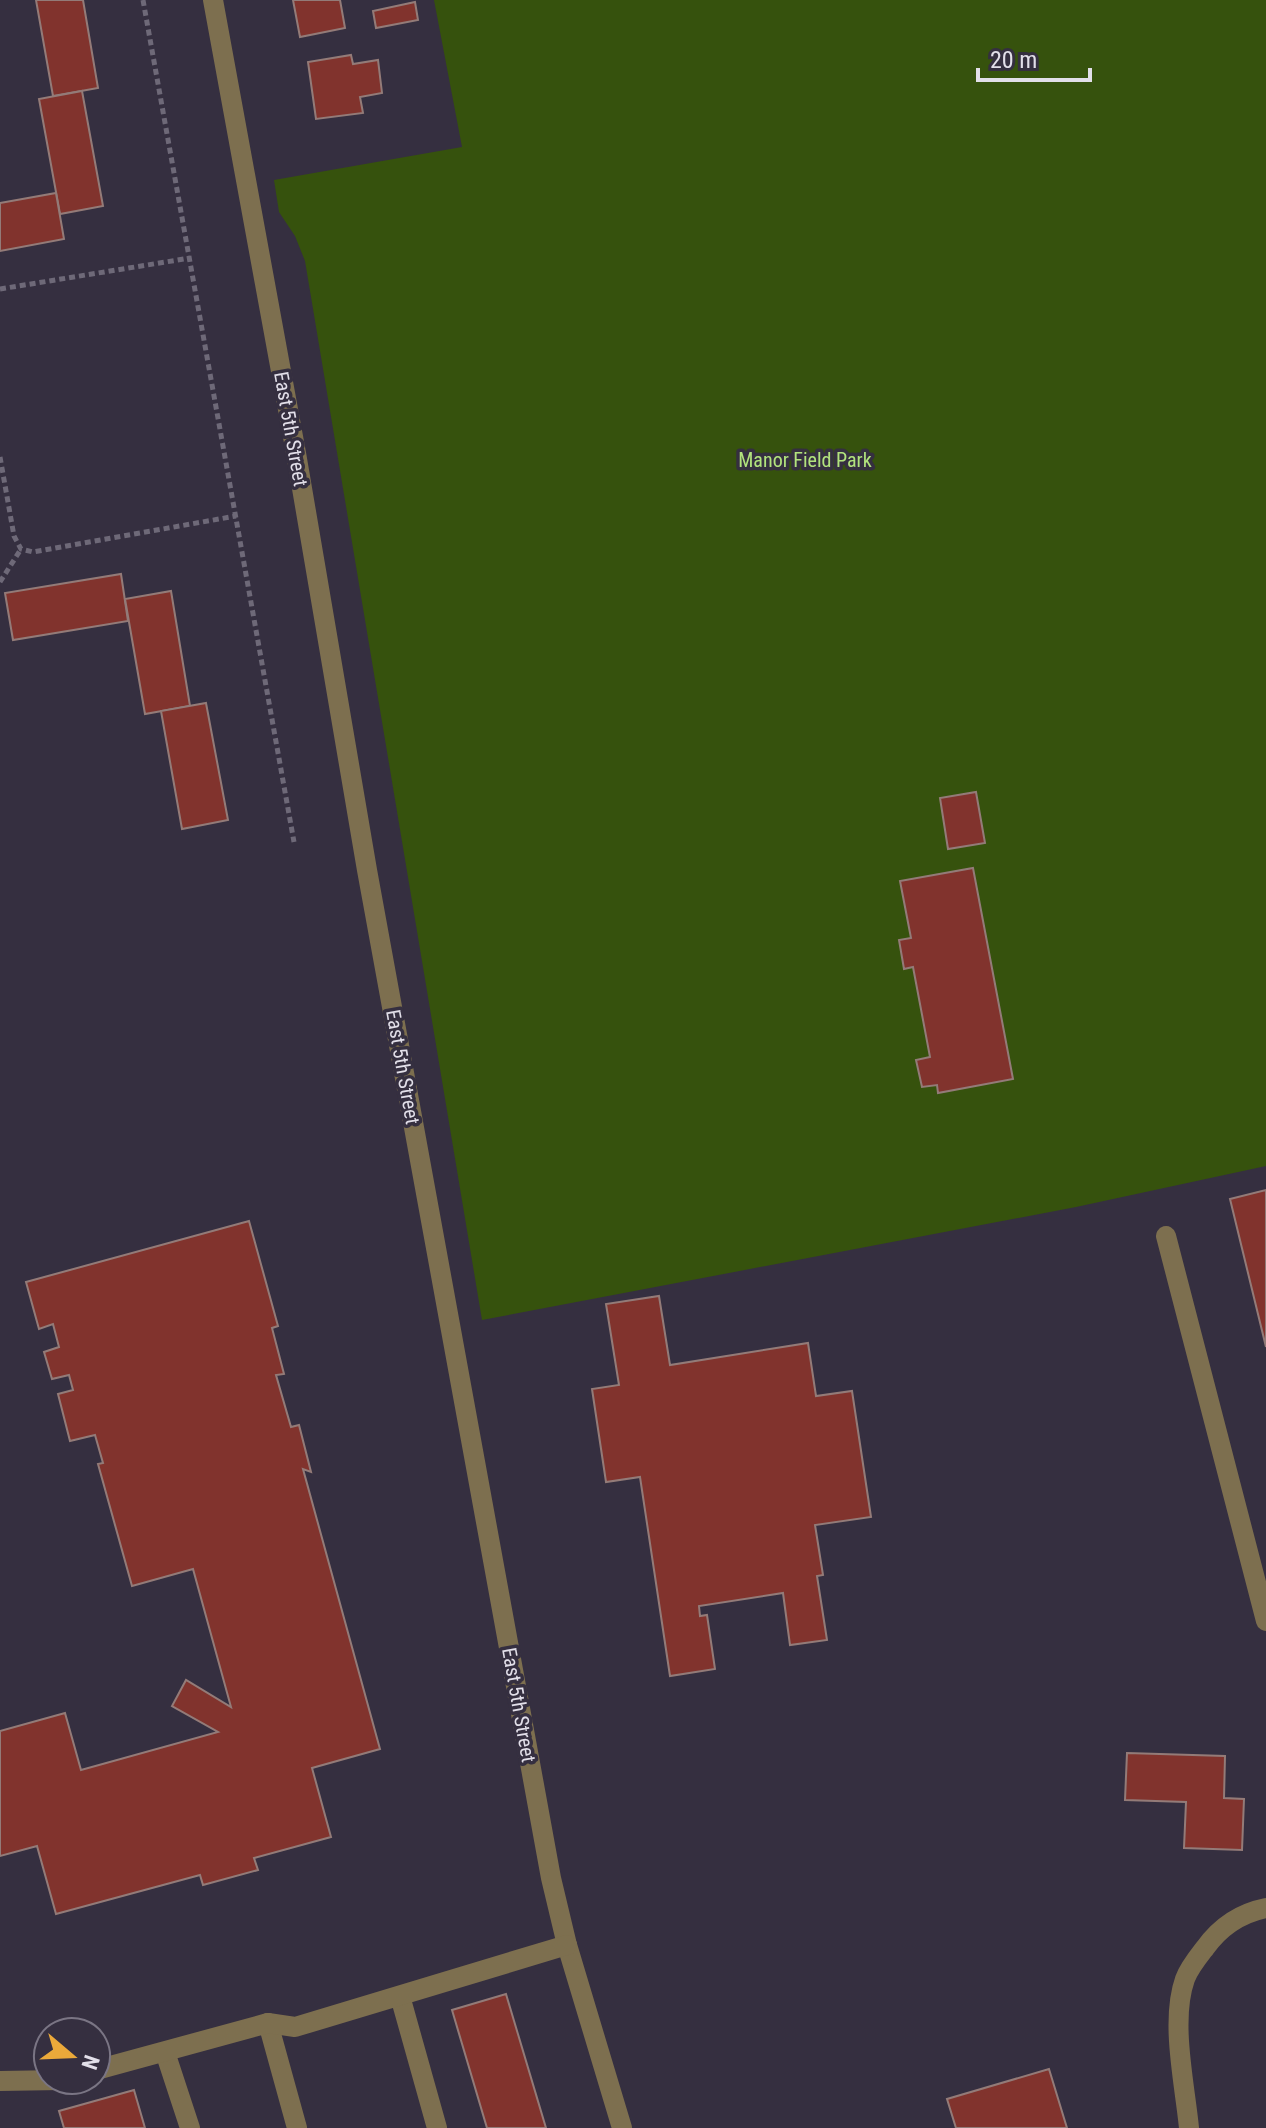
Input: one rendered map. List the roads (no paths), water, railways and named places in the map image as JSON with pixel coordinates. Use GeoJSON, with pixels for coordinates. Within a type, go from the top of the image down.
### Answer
{"type":"FeatureCollection","features":[{"type":"Feature","properties":{"kind":"street","name":"East 5th Street"},"geometry":{"type":"LineString","coordinates":[[213,0],[545,1847],[567,1945],[622,2128]]}},
{"type":"Feature","properties":{"kind":"street"},"geometry":{"type":"LineString","coordinates":[[1166,1236],[1266,1621]]}},
{"type":"Feature","properties":{"kind":"street"},"geometry":{"type":"LineString","coordinates":[[1189,2128],[1180,2035],[1180,2002],[1185,1978],[1214,1934],[1227,1923],[1266,1908]]}},
{"type":"Feature","properties":{"kind":"street"},"geometry":{"type":"LineString","coordinates":[[112,2066],[268,2023],[295,2027],[567,1945]]}},
{"type":"Feature","properties":{"kind":"street"},"geometry":{"type":"LineString","coordinates":[[400,1996],[437,2128]]}},
{"type":"Feature","properties":{"kind":"street"},"geometry":{"type":"LineString","coordinates":[[268,2023],[297,2128]]}},
{"type":"Feature","properties":{"kind":"street"},"geometry":{"type":"LineString","coordinates":[[165,2052],[190,2128]]}},
{"type":"Feature","properties":{"kind":"street"},"geometry":{"type":"LineString","coordinates":[[0,2081],[32,2080]]}},
{"type":"Feature","properties":{"kind":"park label","name":"Manor Field Park"},"geometry":{"type":"Point","coordinates":[805,460]}}]}
